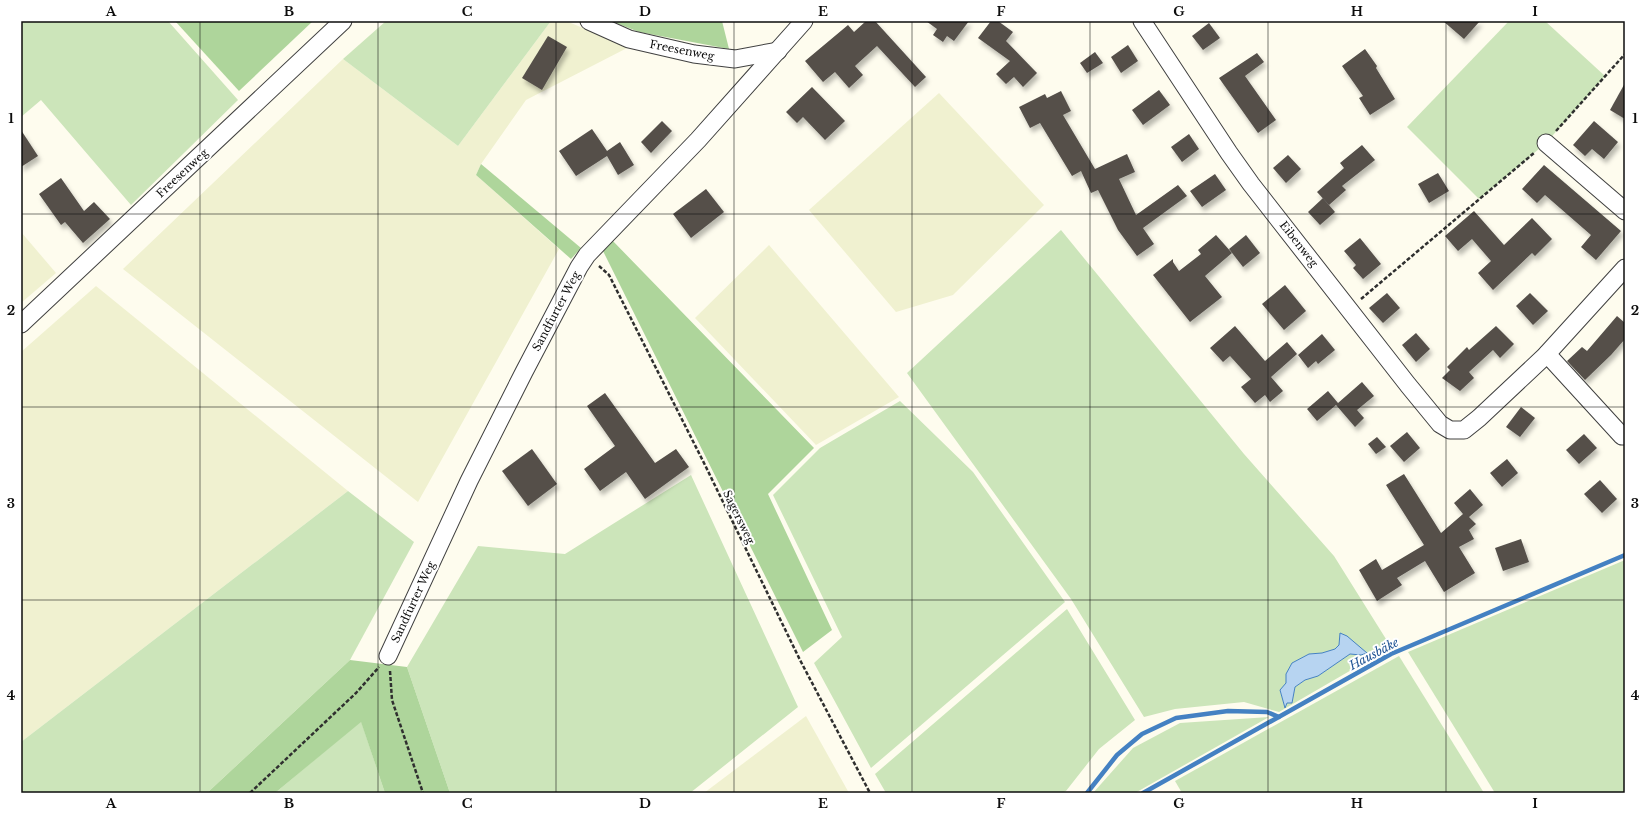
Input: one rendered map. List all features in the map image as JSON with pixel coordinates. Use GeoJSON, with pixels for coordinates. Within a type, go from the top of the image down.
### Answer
{"type":"FeatureCollection","features":[{"type":"Feature","properties":{"kind":"street","name":"Freesenweg"},"geometry":{"type":"LineString","coordinates":[[21,324],[344,21]]}},
{"type":"Feature","properties":{"kind":"street","name":"Freesenweg"},"geometry":{"type":"LineString","coordinates":[[589,21],[629,40],[694,54],[735,59],[778,51]]}},
{"type":"Feature","properties":{"kind":"street","name":"Sandfurter Weg"},"geometry":{"type":"LineString","coordinates":[[388,656],[470,481],[579,267],[587,255],[698,140],[804,21]]}},
{"type":"Feature","properties":{"kind":"street","name":"Eibenweg"},"geometry":{"type":"LineString","coordinates":[[1142,21],[1229,153],[1348,309],[1440,424],[1450,430],[1464,430],[1479,418],[1547,354],[1625,268]]}},
{"type":"Feature","properties":{"kind":"street"},"geometry":{"type":"LineString","coordinates":[[1546,143],[1625,211]]}},
{"type":"Feature","properties":{"kind":"street"},"geometry":{"type":"LineString","coordinates":[[1547,354],[1622,436],[1625,436]]}},
{"type":"Feature","properties":{"kind":"path"},"geometry":{"type":"LineString","coordinates":[[1348,309],[1546,143],[1625,54]]}},
{"type":"Feature","properties":{"kind":"path","name":"Sagersweg"},"geometry":{"type":"LineString","coordinates":[[587,255],[609,275],[705,465],[800,660],[870,793]]}},
{"type":"Feature","properties":{"kind":"path","name":"Sandfurter Weg"},"geometry":{"type":"LineString","coordinates":[[388,656],[392,700],[423,793]]}},
{"type":"Feature","properties":{"kind":"path","name":"Sandfurter Weg"},"geometry":{"type":"LineString","coordinates":[[250,793],[356,693],[388,656]]}},
{"type":"Feature","properties":{"kind":"green space"},"geometry":{"type":"Polygon","coordinates":[[[21,21],[168,21],[238,100],[131,205],[41,100],[21,117],[21,21]]]}},
{"type":"Feature","properties":{"kind":"green space"},"geometry":{"type":"Polygon","coordinates":[[[175,21],[313,21],[239,91],[175,21]]]}},
{"type":"Feature","properties":{"kind":"green space"},"geometry":{"type":"Polygon","coordinates":[[[386,21],[551,21],[458,146],[343,59],[386,21]]]}},
{"type":"Feature","properties":{"kind":"green space"},"geometry":{"type":"Polygon","coordinates":[[[551,21],[566,21],[629,47],[526,100],[481,164],[476,175],[559,249],[418,502],[123,269],[343,59],[458,146],[551,21]]]}},
{"type":"Feature","properties":{"kind":"green space"},"geometry":{"type":"Polygon","coordinates":[[[611,21],[722,21],[729,49],[639,32],[611,21]]]}},
{"type":"Feature","properties":{"kind":"green space"},"geometry":{"type":"Polygon","coordinates":[[[1509,21],[1545,21],[1605,76],[1546,143],[1479,199],[1407,127],[1509,21]]]}},
{"type":"Feature","properties":{"kind":"green space"},"geometry":{"type":"Polygon","coordinates":[[[939,93],[1044,205],[953,295],[896,312],[809,210],[939,93]]]}},
{"type":"Feature","properties":{"kind":"green space"},"geometry":{"type":"Polygon","coordinates":[[[481,164],[581,248],[571,259],[476,175],[481,164]]]}},
{"type":"Feature","properties":{"kind":"green space"},"geometry":{"type":"Polygon","coordinates":[[[1061,230],[1244,454],[1334,556],[1391,647],[1279,712],[1244,702],[1175,709],[1144,717],[1071,599],[907,373],[1061,230]],[[1339,640],[1340,645],[1335,649],[1322,653],[1309,654],[1292,663],[1286,674],[1286,683],[1280,691],[1285,707],[1287,703],[1292,703],[1295,687],[1305,680],[1318,676],[1350,654],[1361,655],[1339,640]]]}},
{"type":"Feature","properties":{"kind":"green space"},"geometry":{"type":"Polygon","coordinates":[[[21,232],[56,273],[21,303],[21,232]]]}},
{"type":"Feature","properties":{"kind":"green space"},"geometry":{"type":"Polygon","coordinates":[[[610,238],[814,448],[768,494],[832,630],[803,652],[601,247],[610,238]]]}},
{"type":"Feature","properties":{"kind":"green space"},"geometry":{"type":"Polygon","coordinates":[[[769,245],[899,397],[816,445],[695,318],[769,245]]]}},
{"type":"Feature","properties":{"kind":"green space"},"geometry":{"type":"Polygon","coordinates":[[[96,286],[348,491],[21,742],[21,352],[96,286]]]}},
{"type":"Feature","properties":{"kind":"green space"},"geometry":{"type":"Polygon","coordinates":[[[900,401],[973,472],[1065,602],[871,768],[814,663],[842,637],[773,495],[820,448],[900,401]]]}},
{"type":"Feature","properties":{"kind":"green space"},"geometry":{"type":"Polygon","coordinates":[[[691,475],[798,707],[690,793],[450,793],[407,667],[478,546],[565,554],[691,475]]]}},
{"type":"Feature","properties":{"kind":"green space"},"geometry":{"type":"Polygon","coordinates":[[[348,491],[414,542],[350,660],[207,793],[21,793],[21,742],[348,491]]]}},
{"type":"Feature","properties":{"kind":"green space"},"geometry":{"type":"Polygon","coordinates":[[[1625,560],[1625,793],[1495,793],[1408,652],[1625,560]]]}},
{"type":"Feature","properties":{"kind":"green space"},"geometry":{"type":"Polygon","coordinates":[[[1067,609],[1135,720],[1099,749],[1066,791],[1061,793],[886,793],[875,774],[1067,609]]]}},
{"type":"Feature","properties":{"kind":"green space"},"geometry":{"type":"Polygon","coordinates":[[[1399,656],[1484,793],[1182,793],[1175,781],[1399,656]]]}},
{"type":"Feature","properties":{"kind":"green space"},"geometry":{"type":"Polygon","coordinates":[[[350,660],[407,667],[450,793],[385,793],[361,722],[275,793],[207,793],[350,660]]]}},
{"type":"Feature","properties":{"kind":"green space"},"geometry":{"type":"Polygon","coordinates":[[[806,716],[849,793],[704,793],[806,716]]]}},
{"type":"Feature","properties":{"kind":"green space"},"geometry":{"type":"Polygon","coordinates":[[[1269,717],[1135,793],[1093,793],[1133,748],[1180,723],[1269,717]]]}},
{"type":"Feature","properties":{"kind":"green space"},"geometry":{"type":"Polygon","coordinates":[[[361,721],[385,793],[275,793],[361,721]]]}},
{"type":"Feature","properties":{"kind":"water"},"geometry":{"type":"Polygon","coordinates":[[[1340,633],[1347,636],[1367,653],[1361,655],[1350,654],[1318,676],[1305,680],[1295,687],[1292,703],[1287,703],[1285,708],[1280,690],[1286,683],[1286,674],[1292,663],[1309,654],[1322,653],[1335,649],[1339,645],[1340,633]]]}},
{"type":"Feature","properties":{"kind":"building"},"geometry":{"type":"Polygon","coordinates":[[[866,21],[875,21],[926,77],[915,87],[877,46],[855,66],[863,75],[849,88],[835,72],[823,82],[805,61],[848,25],[854,32],[866,21]]]}},
{"type":"Feature","properties":{"kind":"building"},"geometry":{"type":"Polygon","coordinates":[[[926,21],[969,21],[954,41],[947,36],[943,42],[933,35],[937,29],[926,21]]]}},
{"type":"Feature","properties":{"kind":"building"},"geometry":{"type":"Polygon","coordinates":[[[991,21],[998,21],[1013,32],[1006,41],[1037,73],[1023,87],[1014,77],[1006,84],[996,74],[1010,61],[978,38],[991,21]]]}},
{"type":"Feature","properties":{"kind":"building"},"geometry":{"type":"Polygon","coordinates":[[[1443,21],[1480,21],[1464,39],[1443,21]]]}},
{"type":"Feature","properties":{"kind":"building"},"geometry":{"type":"Polygon","coordinates":[[[1209,23],[1220,38],[1203,50],[1192,36],[1209,23]]]}},
{"type":"Feature","properties":{"kind":"building"},"geometry":{"type":"Polygon","coordinates":[[[548,36],[567,47],[542,90],[522,78],[548,36]]]}},
{"type":"Feature","properties":{"kind":"building"},"geometry":{"type":"Polygon","coordinates":[[[1128,45],[1138,61],[1121,73],[1111,57],[1128,45]]]}},
{"type":"Feature","properties":{"kind":"building"},"geometry":{"type":"Polygon","coordinates":[[[1365,49],[1377,66],[1376,68],[1395,99],[1370,115],[1359,98],[1363,96],[1342,66],[1365,49]]]}},
{"type":"Feature","properties":{"kind":"building"},"geometry":{"type":"Polygon","coordinates":[[[1095,52],[1103,63],[1087,73],[1080,63],[1095,52]]]}},
{"type":"Feature","properties":{"kind":"building"},"geometry":{"type":"Polygon","coordinates":[[[1257,53],[1264,62],[1245,76],[1276,120],[1258,133],[1219,78],[1257,53]]]}},
{"type":"Feature","properties":{"kind":"building"},"geometry":{"type":"Polygon","coordinates":[[[1625,83],[1625,119],[1610,110],[1625,83]]]}},
{"type":"Feature","properties":{"kind":"building"},"geometry":{"type":"Polygon","coordinates":[[[812,87],[845,121],[825,140],[803,117],[797,123],[786,112],[812,87]]]}},
{"type":"Feature","properties":{"kind":"building"},"geometry":{"type":"Polygon","coordinates":[[[1159,90],[1170,105],[1143,125],[1132,110],[1159,90]]]}},
{"type":"Feature","properties":{"kind":"building"},"geometry":{"type":"Polygon","coordinates":[[[1061,91],[1071,111],[1063,115],[1095,169],[1127,154],[1135,172],[1119,179],[1136,215],[1178,185],[1187,196],[1143,228],[1154,244],[1137,256],[1118,230],[1098,190],[1091,193],[1081,171],[1072,176],[1040,123],[1030,128],[1019,107],[1045,94],[1047,98],[1061,91]]]}},
{"type":"Feature","properties":{"kind":"building"},"geometry":{"type":"Polygon","coordinates":[[[662,121],[672,131],[651,153],[641,142],[662,121]]]}},
{"type":"Feature","properties":{"kind":"building"},"geometry":{"type":"Polygon","coordinates":[[[1594,121],[1618,142],[1604,159],[1592,149],[1585,156],[1573,145],[1594,121]]]}},
{"type":"Feature","properties":{"kind":"building"},"geometry":{"type":"Polygon","coordinates":[[[592,129],[607,151],[620,142],[634,165],[618,175],[607,156],[576,176],[559,151],[592,129]]]}},
{"type":"Feature","properties":{"kind":"building"},"geometry":{"type":"Polygon","coordinates":[[[21,130],[38,156],[21,167],[21,130]]]}},
{"type":"Feature","properties":{"kind":"building"},"geometry":{"type":"Polygon","coordinates":[[[1189,134],[1199,149],[1182,162],[1171,147],[1189,134]]]}},
{"type":"Feature","properties":{"kind":"building"},"geometry":{"type":"Polygon","coordinates":[[[1362,145],[1375,160],[1342,186],[1346,190],[1329,205],[1317,192],[1344,168],[1340,163],[1362,145]]]}},
{"type":"Feature","properties":{"kind":"building"},"geometry":{"type":"Polygon","coordinates":[[[1288,155],[1301,169],[1286,183],[1273,168],[1288,155]]]}},
{"type":"Feature","properties":{"kind":"building"},"geometry":{"type":"Polygon","coordinates":[[[1544,165],[1621,231],[1596,260],[1581,247],[1591,235],[1545,195],[1537,203],[1522,189],[1544,165]]]}},
{"type":"Feature","properties":{"kind":"building"},"geometry":{"type":"Polygon","coordinates":[[[1438,173],[1449,191],[1429,203],[1418,184],[1438,173]]]}},
{"type":"Feature","properties":{"kind":"building"},"geometry":{"type":"Polygon","coordinates":[[[1215,174],[1226,190],[1202,207],[1190,191],[1215,174]]]}},
{"type":"Feature","properties":{"kind":"building"},"geometry":{"type":"Polygon","coordinates":[[[61,178],[84,211],[94,202],[110,219],[83,243],[65,222],[61,225],[39,194],[61,178]]]}},
{"type":"Feature","properties":{"kind":"building"},"geometry":{"type":"Polygon","coordinates":[[[706,189],[724,212],[691,238],[673,214],[706,189]]]}},
{"type":"Feature","properties":{"kind":"building"},"geometry":{"type":"Polygon","coordinates":[[[1323,198],[1335,212],[1320,225],[1308,212],[1323,198]]]}},
{"type":"Feature","properties":{"kind":"building"},"geometry":{"type":"Polygon","coordinates":[[[1474,211],[1504,245],[1532,218],[1552,239],[1535,256],[1532,253],[1493,290],[1478,273],[1491,261],[1472,239],[1458,251],[1445,236],[1474,211]]]}},
{"type":"Feature","properties":{"kind":"building"},"geometry":{"type":"Polygon","coordinates":[[[1216,235],[1232,253],[1205,276],[1222,297],[1190,322],[1153,275],[1173,259],[1173,262],[1179,271],[1201,254],[1198,250],[1216,235]]]}},
{"type":"Feature","properties":{"kind":"building"},"geometry":{"type":"Polygon","coordinates":[[[1246,235],[1260,253],[1243,267],[1229,249],[1246,235]]]}},
{"type":"Feature","properties":{"kind":"building"},"geometry":{"type":"Polygon","coordinates":[[[1360,238],[1381,264],[1363,279],[1353,268],[1356,265],[1344,251],[1360,238]]]}},
{"type":"Feature","properties":{"kind":"building"},"geometry":{"type":"Polygon","coordinates":[[[1285,285],[1306,311],[1284,330],[1262,304],[1285,285]]]}},
{"type":"Feature","properties":{"kind":"building"},"geometry":{"type":"Polygon","coordinates":[[[1387,293],[1400,308],[1383,323],[1369,308],[1387,293]]]}},
{"type":"Feature","properties":{"kind":"building"},"geometry":{"type":"Polygon","coordinates":[[[1530,293],[1548,311],[1533,325],[1516,306],[1530,293]]]}},
{"type":"Feature","properties":{"kind":"building"},"geometry":{"type":"Polygon","coordinates":[[[1617,316],[1625,323],[1625,339],[1585,380],[1567,361],[1582,347],[1587,351],[1617,316]]]}},
{"type":"Feature","properties":{"kind":"building"},"geometry":{"type":"Polygon","coordinates":[[[1235,326],[1265,361],[1287,342],[1297,354],[1271,377],[1283,391],[1270,402],[1265,395],[1255,403],[1241,387],[1251,379],[1230,356],[1223,362],[1210,348],[1235,326]]]}},
{"type":"Feature","properties":{"kind":"building"},"geometry":{"type":"Polygon","coordinates":[[[1496,326],[1514,344],[1500,358],[1493,350],[1469,372],[1474,378],[1460,391],[1442,378],[1450,370],[1447,367],[1467,347],[1469,350],[1496,326]]]}},
{"type":"Feature","properties":{"kind":"building"},"geometry":{"type":"Polygon","coordinates":[[[1416,333],[1430,349],[1416,362],[1402,345],[1416,333]]]}},
{"type":"Feature","properties":{"kind":"building"},"geometry":{"type":"Polygon","coordinates":[[[1322,334],[1335,350],[1318,364],[1316,361],[1308,368],[1298,355],[1322,334]]]}},
{"type":"Feature","properties":{"kind":"building"},"geometry":{"type":"Polygon","coordinates":[[[1362,382],[1374,396],[1357,410],[1364,418],[1355,427],[1336,405],[1317,421],[1307,409],[1328,391],[1338,403],[1362,382]]]}},
{"type":"Feature","properties":{"kind":"building"},"geometry":{"type":"Polygon","coordinates":[[[605,393],[655,463],[676,449],[689,467],[645,499],[626,472],[600,491],[584,469],[615,446],[587,406],[605,393]]]}},
{"type":"Feature","properties":{"kind":"building"},"geometry":{"type":"Polygon","coordinates":[[[1521,407],[1535,418],[1520,437],[1506,427],[1521,407]]]}},
{"type":"Feature","properties":{"kind":"building"},"geometry":{"type":"Polygon","coordinates":[[[1407,432],[1420,448],[1404,462],[1390,446],[1407,432]]]}},
{"type":"Feature","properties":{"kind":"building"},"geometry":{"type":"Polygon","coordinates":[[[1584,434],[1597,448],[1579,464],[1566,450],[1584,434]]]}},
{"type":"Feature","properties":{"kind":"building"},"geometry":{"type":"Polygon","coordinates":[[[1377,437],[1386,447],[1376,454],[1368,444],[1377,437]]]}},
{"type":"Feature","properties":{"kind":"building"},"geometry":{"type":"Polygon","coordinates":[[[532,449],[557,484],[528,506],[502,471],[532,449]]]}},
{"type":"Feature","properties":{"kind":"building"},"geometry":{"type":"Polygon","coordinates":[[[1507,459],[1518,473],[1502,487],[1490,473],[1507,459]]]}},
{"type":"Feature","properties":{"kind":"building"},"geometry":{"type":"Polygon","coordinates":[[[1404,474],[1441,533],[1463,514],[1454,503],[1470,489],[1483,505],[1469,517],[1476,524],[1469,530],[1474,539],[1459,547],[1475,573],[1444,592],[1425,561],[1397,578],[1402,585],[1377,601],[1359,570],[1376,559],[1382,570],[1424,545],[1386,485],[1404,474]]]}},
{"type":"Feature","properties":{"kind":"building"},"geometry":{"type":"Polygon","coordinates":[[[1600,480],[1617,499],[1602,513],[1584,494],[1600,480]]]}},
{"type":"Feature","properties":{"kind":"building"},"geometry":{"type":"Polygon","coordinates":[[[1521,539],[1529,562],[1503,571],[1495,548],[1521,539]]]}},
{"type":"Feature","properties":{"kind":"waterway","name":"Hausbäke"},"geometry":{"type":"LineString","coordinates":[[1143,793],[1391,654],[1625,555]]}},
{"type":"Feature","properties":{"kind":"waterway"},"geometry":{"type":"LineString","coordinates":[[1087,793],[1117,755],[1142,734],[1176,718],[1228,711],[1267,712],[1279,717]]}}]}
